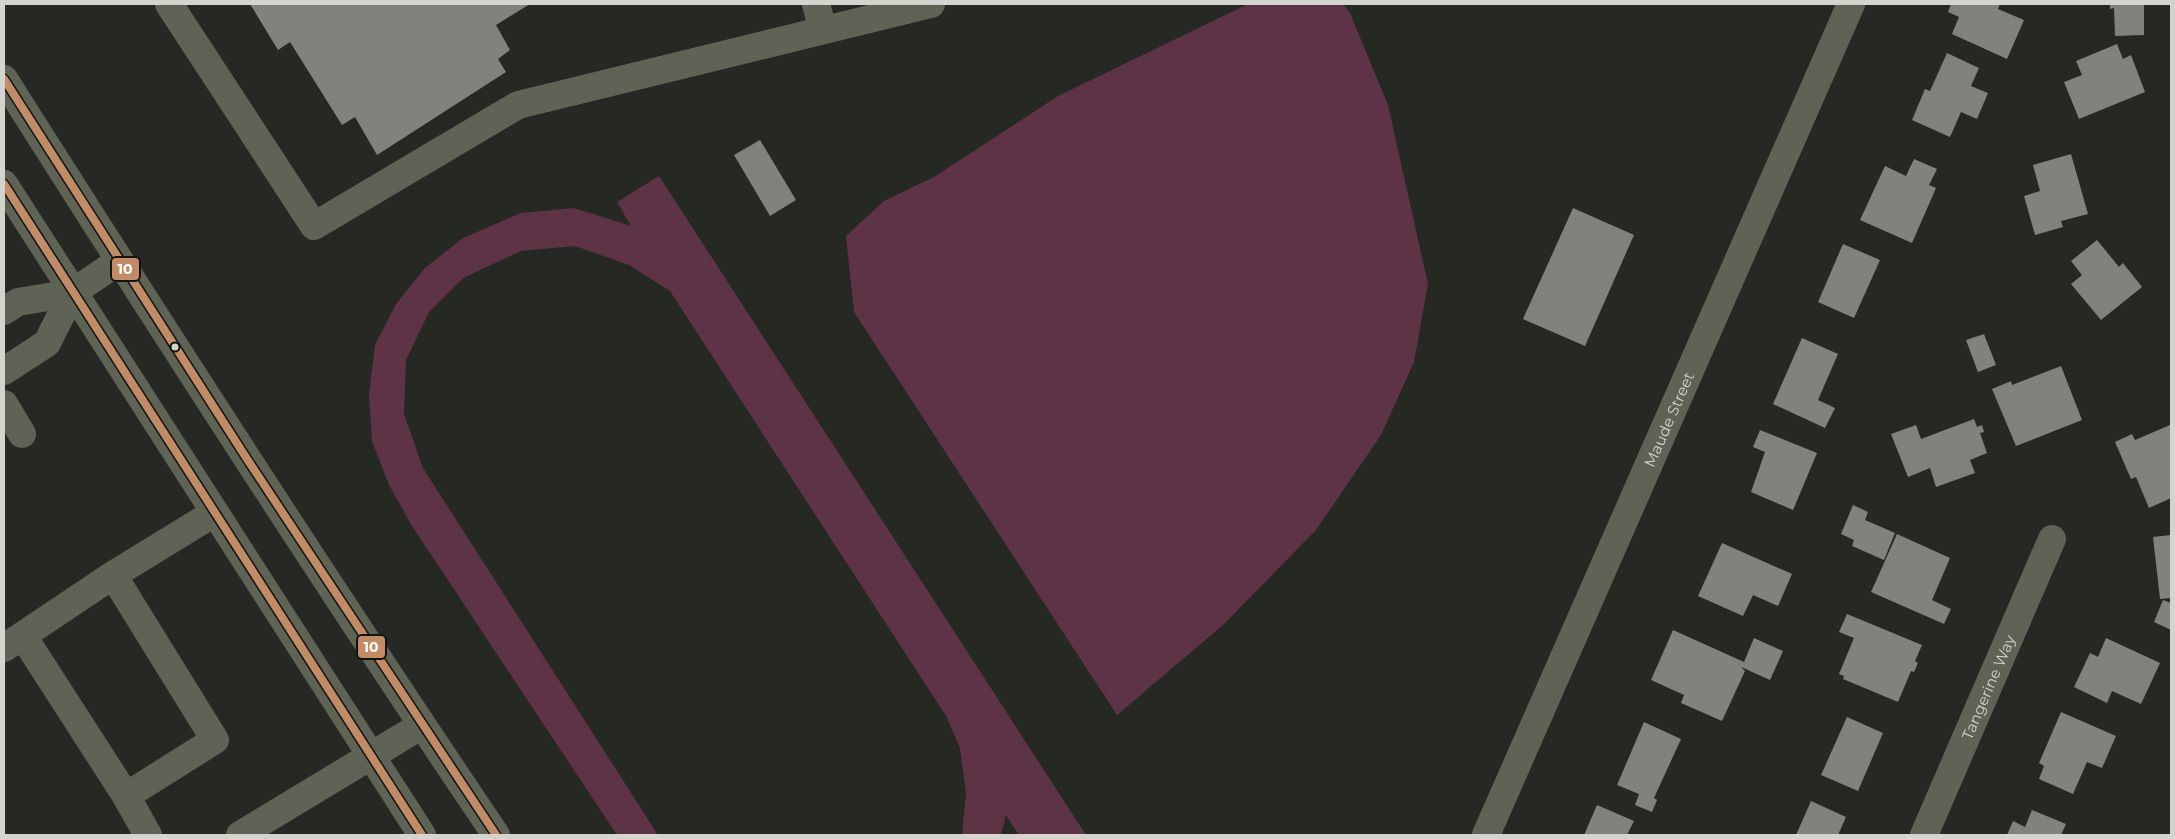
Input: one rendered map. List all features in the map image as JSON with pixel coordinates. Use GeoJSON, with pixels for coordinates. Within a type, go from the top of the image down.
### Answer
{"type":"FeatureCollection","features":[{"type":"Feature","properties":{"kind":"main road"},"geometry":{"type":"LineString","coordinates":[[4,79],[119,261],[496,835]]}},
{"type":"Feature","properties":{"kind":"main road"},"geometry":{"type":"LineString","coordinates":[[4,184],[72,293],[422,835]]}},
{"type":"Feature","properties":{"kind":"street"},"geometry":{"type":"LineString","coordinates":[[169,4],[314,226],[518,105],[932,4]]}},
{"type":"Feature","properties":{"kind":"street"},"geometry":{"type":"LineString","coordinates":[[816,4],[823,30]]}},
{"type":"Feature","properties":{"kind":"street","name":"Maude Street"},"geometry":{"type":"LineString","coordinates":[[1486,835],[1851,4]]}},
{"type":"Feature","properties":{"kind":"street"},"geometry":{"type":"LineString","coordinates":[[4,311],[18,302],[72,293],[119,261]]}},
{"type":"Feature","properties":{"kind":"street"},"geometry":{"type":"LineString","coordinates":[[4,371],[48,343],[72,293]]}},
{"type":"Feature","properties":{"kind":"street"},"geometry":{"type":"LineString","coordinates":[[4,404],[22,434]]}},
{"type":"Feature","properties":{"kind":"street"},"geometry":{"type":"LineString","coordinates":[[148,835],[126,796],[13,642],[113,575],[214,512]]}},
{"type":"Feature","properties":{"kind":"street","name":"Tangerine Way"},"geometry":{"type":"LineString","coordinates":[[1924,835],[2052,539]]}},
{"type":"Feature","properties":{"kind":"street"},"geometry":{"type":"LineString","coordinates":[[113,575],[215,740],[126,796]]}},
{"type":"Feature","properties":{"kind":"street"},"geometry":{"type":"LineString","coordinates":[[240,835],[422,725]]}},
{"type":"Feature","properties":{"kind":"shaded area"},"geometry":{"type":"Polygon","coordinates":[[[1248,4],[1343,4],[1350,13],[1388,105],[1428,284],[1414,362],[1381,435],[1316,530],[1223,625],[1117,715],[854,312],[846,236],[884,201],[934,177],[1058,96],[1248,4]]]}},
{"type":"Feature","properties":{"kind":"shaded area"},"geometry":{"type":"Polygon","coordinates":[[[659,176],[1086,835],[1019,835],[1006,815],[1001,835],[962,835],[966,793],[960,748],[946,716],[670,291],[629,265],[575,246],[521,251],[463,278],[429,312],[406,360],[404,414],[423,468],[658,835],[617,835],[412,526],[389,485],[372,441],[369,394],[375,345],[396,304],[425,268],[463,238],[521,213],[574,208],[631,226],[617,202],[659,176]]]}},
{"type":"Feature","properties":{"kind":"building"},"geometry":{"type":"Polygon","coordinates":[[[250,4],[530,4],[496,25],[510,50],[498,59],[506,72],[377,155],[355,117],[342,125],[290,42],[278,50],[250,4]]]}},
{"type":"Feature","properties":{"kind":"building"},"geometry":{"type":"Polygon","coordinates":[[[1951,4],[2000,4],[1998,9],[2024,20],[2007,59],[1952,34],[1959,17],[1948,12],[1951,4]]]}},
{"type":"Feature","properties":{"kind":"building"},"geometry":{"type":"Polygon","coordinates":[[[2110,4],[2144,4],[2144,35],[2115,36],[2114,8],[2110,9],[2110,4]]]}},
{"type":"Feature","properties":{"kind":"building"},"geometry":{"type":"Polygon","coordinates":[[[2117,44],[2123,59],[2131,55],[2145,92],[2079,119],[2064,82],[2082,75],[2076,61],[2117,44]]]}},
{"type":"Feature","properties":{"kind":"building"},"geometry":{"type":"Polygon","coordinates":[[[1947,53],[1979,68],[1971,86],[1988,93],[1977,119],[1961,112],[1950,137],[1912,120],[1925,89],[1930,91],[1947,53]]]}},
{"type":"Feature","properties":{"kind":"building"},"geometry":{"type":"Polygon","coordinates":[[[760,140],[796,200],[770,216],[734,155],[760,140]]]}},
{"type":"Feature","properties":{"kind":"building"},"geometry":{"type":"Polygon","coordinates":[[[2071,154],[2088,214],[2061,221],[2063,227],[2035,235],[2024,196],[2040,191],[2033,165],[2071,154]]]}},
{"type":"Feature","properties":{"kind":"building"},"geometry":{"type":"Polygon","coordinates":[[[1914,159],[1937,169],[1929,185],[1936,188],[1912,243],[1860,220],[1885,166],[1906,176],[1914,159]]]}},
{"type":"Feature","properties":{"kind":"building"},"geometry":{"type":"Polygon","coordinates":[[[1573,208],[1634,235],[1585,346],[1523,319],[1573,208]]]}},
{"type":"Feature","properties":{"kind":"building"},"geometry":{"type":"Polygon","coordinates":[[[2097,240],[2119,267],[2123,263],[2142,287],[2101,320],[2071,284],[2082,275],[2071,261],[2097,240]]]}},
{"type":"Feature","properties":{"kind":"building"},"geometry":{"type":"Polygon","coordinates":[[[1843,244],[1880,260],[1854,318],[1818,302],[1843,244]]]}},
{"type":"Feature","properties":{"kind":"building"},"geometry":{"type":"Polygon","coordinates":[[[1984,334],[1996,365],[1978,372],[1966,340],[1984,334]]]}},
{"type":"Feature","properties":{"kind":"building"},"geometry":{"type":"Polygon","coordinates":[[[1802,338],[1838,354],[1818,400],[1835,408],[1825,428],[1773,404],[1802,338]]]}},
{"type":"Feature","properties":{"kind":"building"},"geometry":{"type":"Polygon","coordinates":[[[2061,366],[2082,420],[2016,446],[1992,389],[2011,381],[2012,385],[2061,366]]]}},
{"type":"Feature","properties":{"kind":"building"},"geometry":{"type":"Polygon","coordinates":[[[1974,419],[1977,427],[1982,425],[1984,432],[1980,433],[1987,453],[1970,460],[1975,473],[1936,487],[1930,468],[1908,477],[1891,434],[1916,425],[1921,439],[1974,419]]]}},
{"type":"Feature","properties":{"kind":"building"},"geometry":{"type":"Polygon","coordinates":[[[2170,425],[2171,498],[2149,508],[2136,477],[2131,479],[2115,442],[2132,434],[2135,440],[2170,425]]]}},
{"type":"Feature","properties":{"kind":"building"},"geometry":{"type":"Polygon","coordinates":[[[1760,430],[1817,453],[1793,510],[1751,492],[1765,452],[1753,447],[1760,430]]]}},
{"type":"Feature","properties":{"kind":"building"},"geometry":{"type":"Polygon","coordinates":[[[1853,505],[1868,512],[1865,520],[1895,533],[1884,560],[1852,546],[1854,540],[1841,534],[1853,505]]]}},
{"type":"Feature","properties":{"kind":"building"},"geometry":{"type":"Polygon","coordinates":[[[1897,534],[1950,558],[1932,600],[1951,609],[1944,624],[1871,592],[1897,534]]]}},
{"type":"Feature","properties":{"kind":"building"},"geometry":{"type":"Polygon","coordinates":[[[2171,535],[2171,598],[2160,599],[2153,537],[2171,535]]]}},
{"type":"Feature","properties":{"kind":"building"},"geometry":{"type":"Polygon","coordinates":[[[1722,543],[1792,574],[1778,606],[1753,595],[1743,616],[1698,596],[1722,543]]]}},
{"type":"Feature","properties":{"kind":"building"},"geometry":{"type":"Polygon","coordinates":[[[2163,600],[2171,603],[2171,630],[2154,622],[2163,600]]]}},
{"type":"Feature","properties":{"kind":"building"},"geometry":{"type":"Polygon","coordinates":[[[1847,614],[1922,645],[1915,661],[1918,663],[1914,672],[1911,671],[1898,702],[1843,679],[1844,676],[1839,674],[1854,638],[1839,632],[1847,614]]]}},
{"type":"Feature","properties":{"kind":"building"},"geometry":{"type":"Polygon","coordinates":[[[1673,630],[1744,662],[1754,638],[1783,651],[1770,680],[1741,667],[1745,671],[1722,721],[1681,703],[1684,695],[1651,680],[1673,630]]]}},
{"type":"Feature","properties":{"kind":"building"},"geometry":{"type":"Polygon","coordinates":[[[2106,638],[2160,663],[2141,704],[2112,691],[2107,703],[2074,687],[2090,653],[2098,657],[2106,638]]]}},
{"type":"Feature","properties":{"kind":"building"},"geometry":{"type":"Polygon","coordinates":[[[2061,712],[2116,736],[2102,768],[2087,762],[2073,794],[2039,779],[2044,766],[2039,763],[2061,712]]]}},
{"type":"Feature","properties":{"kind":"building"},"geometry":{"type":"Polygon","coordinates":[[[1847,717],[1883,733],[1858,791],[1821,775],[1847,717]]]}},
{"type":"Feature","properties":{"kind":"building"},"geometry":{"type":"Polygon","coordinates":[[[1644,722],[1681,739],[1654,798],[1657,800],[1652,812],[1635,805],[1639,794],[1617,785],[1644,722]]]}},
{"type":"Feature","properties":{"kind":"building"},"geometry":{"type":"Polygon","coordinates":[[[1811,801],[1846,817],[1838,835],[1796,835],[1811,801]]]}},
{"type":"Feature","properties":{"kind":"building"},"geometry":{"type":"Polygon","coordinates":[[[1597,805],[1634,821],[1627,835],[1584,835],[1597,805]]]}},
{"type":"Feature","properties":{"kind":"building"},"geometry":{"type":"Polygon","coordinates":[[[2032,810],[2066,824],[2061,835],[2007,835],[2013,821],[2025,827],[2032,810]]]}},
{"type":"Feature","properties":{"kind":"transit line","name":"10"},"geometry":{"type":"LineString","coordinates":[[4,79],[247,459],[496,835]]}},
{"type":"Feature","properties":{"kind":"transit line","name":"10"},"geometry":{"type":"LineString","coordinates":[[4,184],[422,835]]}}]}
